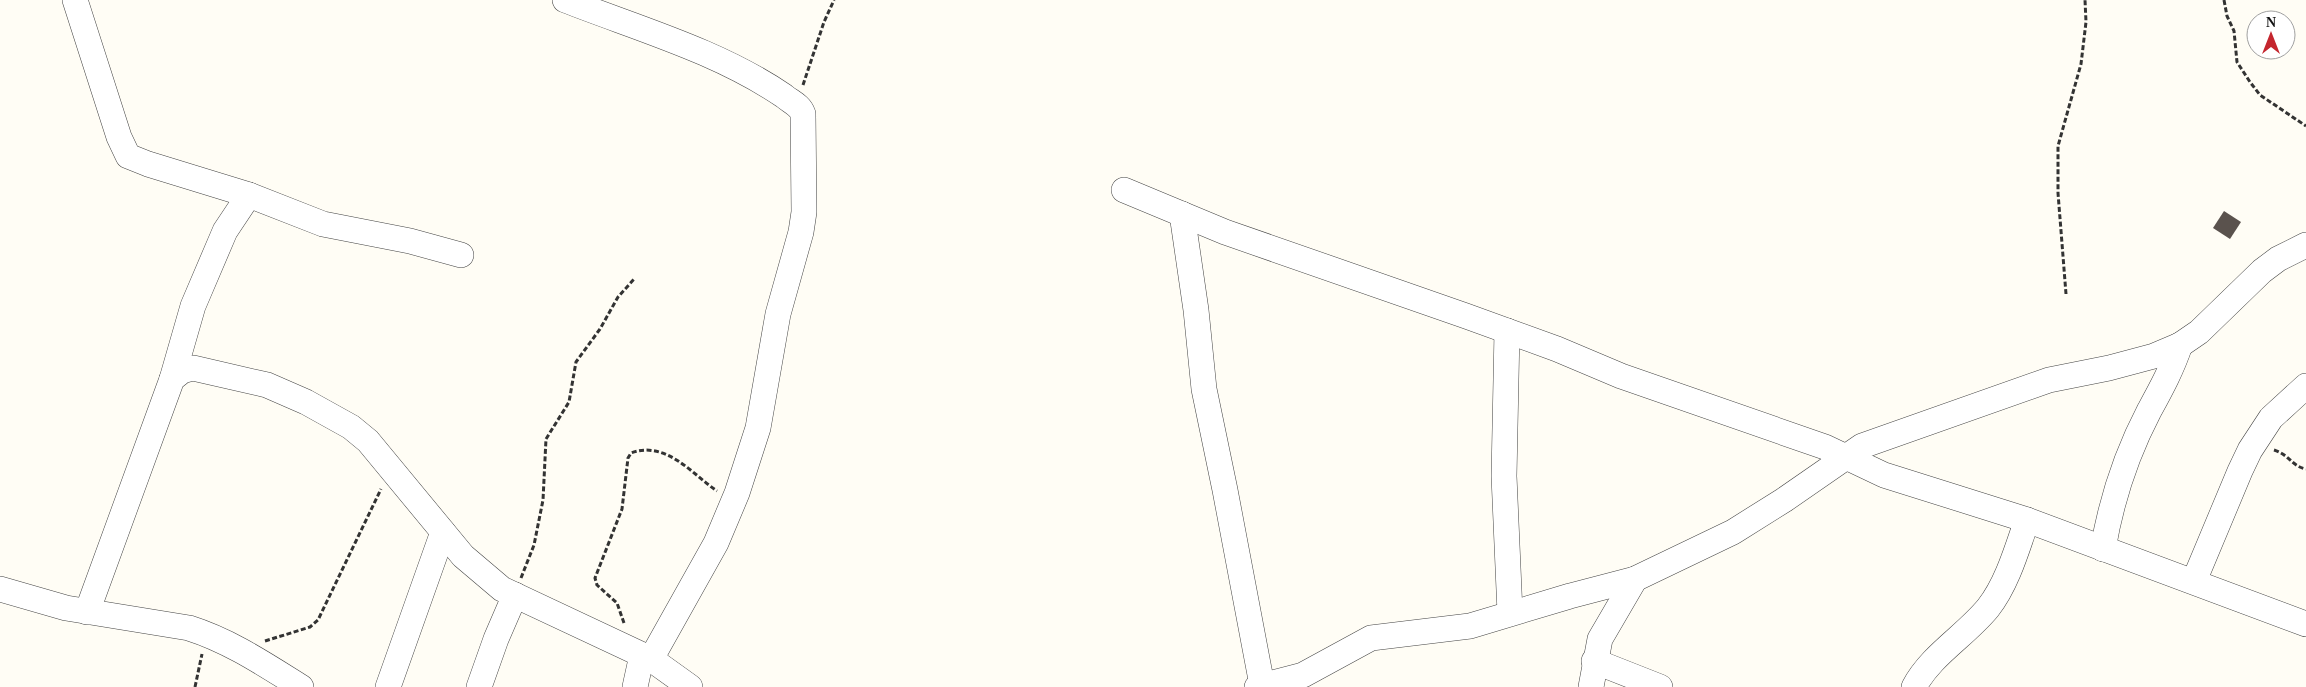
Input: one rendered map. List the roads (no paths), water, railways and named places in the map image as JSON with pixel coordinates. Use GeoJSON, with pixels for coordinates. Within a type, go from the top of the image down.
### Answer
{"type":"FeatureCollection","features":[{"type":"Feature","properties":{"kind":"street"},"geometry":{"type":"LineString","coordinates":[[75,0],[119,137],[128,156],[249,195],[323,224],[410,242],[461,255]]}},
{"type":"Feature","properties":{"kind":"street"},"geometry":{"type":"LineString","coordinates":[[565,0],[705,53],[755,76],[797,105],[802,111],[804,120],[804,212],[801,232],[778,314],[758,428],[733,503],[716,543],[641,655],[635,687]]}},
{"type":"Feature","properties":{"kind":"street"},"geometry":{"type":"LineString","coordinates":[[1124,190],[1278,251],[1507,330],[1621,376],[1825,447],[1891,477],[2027,520],[2306,624]]}},
{"type":"Feature","properties":{"kind":"street"},"geometry":{"type":"LineString","coordinates":[[87,612],[172,379],[193,306],[226,231],[249,195]]}},
{"type":"Feature","properties":{"kind":"street"},"geometry":{"type":"LineString","coordinates":[[1182,214],[1196,310],[1204,389],[1226,490],[1259,686],[1303,675],[1371,638],[1465,627],[1635,579],[1733,532],[1784,500],[1844,457],[1868,444],[2049,380],[2154,356],[2180,345],[2199,332],[2262,270],[2278,259],[2306,245]]}},
{"type":"Feature","properties":{"kind":"street"},"geometry":{"type":"LineString","coordinates":[[1507,330],[1504,476],[1510,613]]}},
{"type":"Feature","properties":{"kind":"street"},"geometry":{"type":"LineString","coordinates":[[2103,549],[2113,504],[2129,459],[2149,412],[2171,372],[2180,345]]}},
{"type":"Feature","properties":{"kind":"street"},"geometry":{"type":"LineString","coordinates":[[172,379],[182,371],[194,368],[267,385],[306,402],[351,427],[368,441],[443,532],[473,565],[502,589],[641,655],[690,687]]}},
{"type":"Feature","properties":{"kind":"street"},"geometry":{"type":"LineString","coordinates":[[2194,581],[2250,450],[2271,418],[2306,386]]}},
{"type":"Feature","properties":{"kind":"street"},"geometry":{"type":"LineString","coordinates":[[1914,687],[1926,667],[1965,633],[1989,607],[2008,571],[2027,520]]}},
{"type":"Feature","properties":{"kind":"street"},"geometry":{"type":"LineString","coordinates":[[388,687],[443,532]]}},
{"type":"Feature","properties":{"kind":"street"},"geometry":{"type":"LineString","coordinates":[[1591,687],[1594,661],[1600,639],[1635,579]]}},
{"type":"Feature","properties":{"kind":"street"},"geometry":{"type":"LineString","coordinates":[[0,589],[87,612],[189,628],[236,647],[301,687]]}},
{"type":"Feature","properties":{"kind":"street"},"geometry":{"type":"LineString","coordinates":[[479,687],[496,639],[515,595]]}},
{"type":"Feature","properties":{"kind":"street"},"geometry":{"type":"LineString","coordinates":[[1594,661],[1660,687]]}}]}
